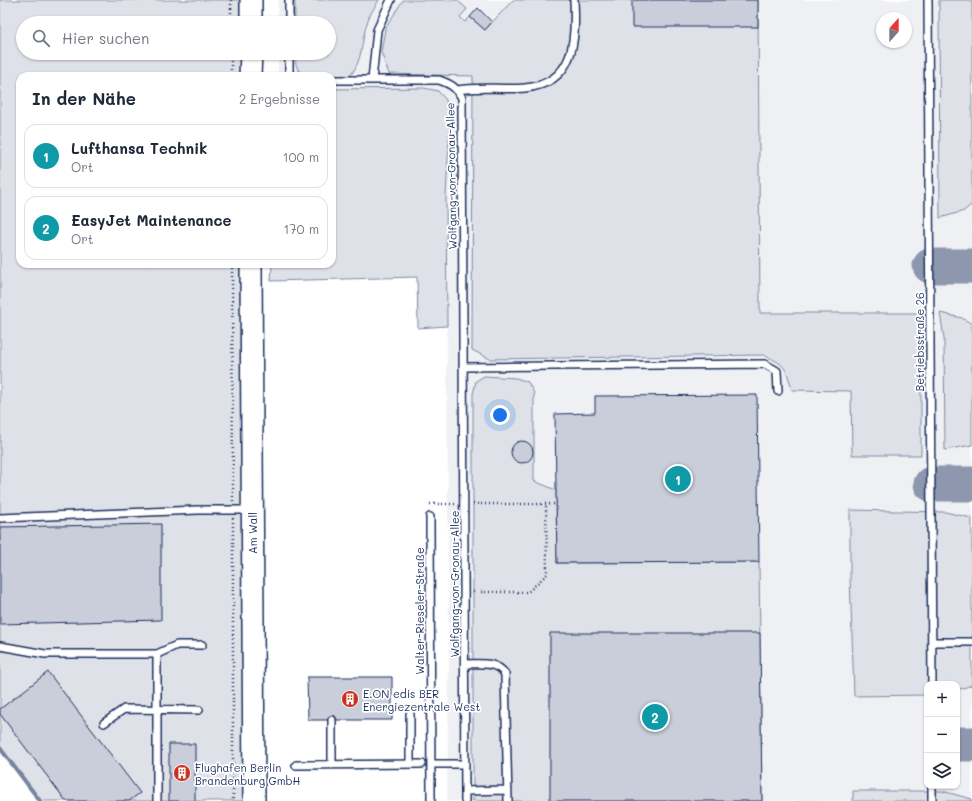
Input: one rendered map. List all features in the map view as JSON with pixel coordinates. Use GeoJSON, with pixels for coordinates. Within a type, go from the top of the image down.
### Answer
{"type":"FeatureCollection","features":[{"type":"Feature","properties":{"kind":"street"},"geometry":{"type":"LineString","coordinates":[[251,0],[251,16]]}},
{"type":"Feature","properties":{"kind":"street"},"geometry":{"type":"LineString","coordinates":[[250,60],[250,72]]}},
{"type":"Feature","properties":{"kind":"street","name":"Am Wall"},"geometry":{"type":"LineString","coordinates":[[251,268],[242,510],[254,801]]}},
{"type":"Feature","properties":{"kind":"lane"},"geometry":{"type":"LineString","coordinates":[[289,0],[289,16]]}},
{"type":"Feature","properties":{"kind":"lane"},"geometry":{"type":"LineString","coordinates":[[372,80],[377,30],[391,0]]}},
{"type":"Feature","properties":{"kind":"lane"},"geometry":{"type":"LineString","coordinates":[[458,90],[472,87],[524,88],[542,85],[558,76],[566,67],[572,47],[574,0]]}},
{"type":"Feature","properties":{"kind":"lane","name":"Betriebsstraße 26"},"geometry":{"type":"LineString","coordinates":[[928,0],[932,681]]}},
{"type":"Feature","properties":{"kind":"lane"},"geometry":{"type":"LineString","coordinates":[[289,60],[289,72]]}},
{"type":"Feature","properties":{"kind":"lane","name":"Wolfgang-von-Gronau-Allee"},"geometry":{"type":"LineString","coordinates":[[336,80],[439,80],[450,84],[458,90],[462,98],[465,801]]}},
{"type":"Feature","properties":{"kind":"lane"},"geometry":{"type":"LineString","coordinates":[[463,367],[765,364],[777,371],[778,391]]}},
{"type":"Feature","properties":{"kind":"lane"},"geometry":{"type":"LineString","coordinates":[[0,518],[198,510],[242,510]]}},
{"type":"Feature","properties":{"kind":"lane","name":"Walter-Rieseler-Straße"},"geometry":{"type":"LineString","coordinates":[[430,517],[432,801]]}},
{"type":"Feature","properties":{"kind":"lane"},"geometry":{"type":"LineString","coordinates":[[932,642],[972,642]]}},
{"type":"Feature","properties":{"kind":"lane"},"geometry":{"type":"LineString","coordinates":[[0,646],[45,654],[157,654],[177,645],[202,645]]}},
{"type":"Feature","properties":{"kind":"lane"},"geometry":{"type":"LineString","coordinates":[[157,654],[157,801]]}},
{"type":"Feature","properties":{"kind":"lane"},"geometry":{"type":"LineString","coordinates":[[465,664],[491,664],[501,667],[505,674],[508,801]]}},
{"type":"Feature","properties":{"kind":"lane"},"geometry":{"type":"LineString","coordinates":[[104,723],[124,709],[199,710]]}},
{"type":"Feature","properties":{"kind":"lane"},"geometry":{"type":"LineString","coordinates":[[410,714],[410,764]]}},
{"type":"Feature","properties":{"kind":"lane"},"geometry":{"type":"LineString","coordinates":[[332,720],[332,765]]}},
{"type":"Feature","properties":{"kind":"lane"},"geometry":{"type":"LineString","coordinates":[[296,765],[422,764]]}},
{"type":"Feature","properties":{"kind":"lane"},"geometry":{"type":"LineString","coordinates":[[431,764],[465,764]]}},
{"type":"Feature","properties":{"kind":"lane"},"geometry":{"type":"LineString","coordinates":[[932,789],[932,801]]}},
{"type":"Feature","properties":{"kind":"lane"},"geometry":{"type":"LineString","coordinates":[[465,791],[507,790]]}},
{"type":"Feature","properties":{"kind":"path"},"geometry":{"type":"LineString","coordinates":[[231,0],[231,16]]}},
{"type":"Feature","properties":{"kind":"path"},"geometry":{"type":"LineString","coordinates":[[231,60],[231,72]]}},
{"type":"Feature","properties":{"kind":"path"},"geometry":{"type":"LineString","coordinates":[[232,268],[242,510],[234,647],[233,801]]}},
{"type":"Feature","properties":{"kind":"path"},"geometry":{"type":"LineString","coordinates":[[430,504],[556,504]]}},
{"type":"Feature","properties":{"kind":"path"},"geometry":{"type":"LineString","coordinates":[[464,592],[528,592],[547,574],[546,504]]}},
{"type":"Feature","properties":{"kind":"shaded area"},"geometry":{"type":"Polygon","coordinates":[[[0,0],[245,0],[245,16],[16,16],[16,60],[245,60],[245,72],[16,72],[16,268],[245,268],[246,801],[40,801],[0,748],[0,0]]]}},
{"type":"Feature","properties":{"kind":"shaded area"},"geometry":{"type":"Polygon","coordinates":[[[278,0],[972,0],[972,801],[447,801],[449,671],[446,196],[431,106],[336,105],[336,72],[278,72],[278,60],[336,60],[336,16],[278,16],[278,0]]]}},
{"type":"Feature","properties":{"kind":"shaded area"},"geometry":{"type":"Polygon","coordinates":[[[295,0],[379,0],[368,20],[360,57],[350,76],[336,77],[336,72],[301,72],[298,69],[295,60],[336,60],[336,16],[295,16],[295,0]]]}},
{"type":"Feature","properties":{"kind":"shaded area"},"geometry":{"type":"Polygon","coordinates":[[[403,0],[457,0],[467,9],[460,17],[465,22],[470,17],[485,30],[513,0],[758,0],[760,313],[921,313],[921,455],[852,455],[851,391],[792,390],[784,367],[776,361],[763,355],[490,359],[472,350],[473,76],[389,74],[381,52],[385,29],[403,0]]]}},
{"type":"Feature","properties":{"kind":"shaded area"},"geometry":{"type":"Polygon","coordinates":[[[939,0],[972,0],[972,204],[964,211],[940,218],[939,0]]]}},
{"type":"Feature","properties":{"kind":"shaded area"},"geometry":{"type":"Polygon","coordinates":[[[424,88],[438,91],[446,100],[450,122],[446,196],[447,326],[418,328],[417,277],[271,281],[272,268],[336,268],[336,89],[424,88]]]}},
{"type":"Feature","properties":{"kind":"shaded area"},"geometry":{"type":"Polygon","coordinates":[[[940,313],[962,318],[972,324],[972,445],[945,450],[944,338],[940,313]]]}},
{"type":"Feature","properties":{"kind":"shaded area"},"geometry":{"type":"Polygon","coordinates":[[[484,376],[516,378],[528,382],[534,393],[534,481],[556,490],[557,563],[759,562],[762,801],[473,801],[473,394],[476,381],[484,376]]]}},
{"type":"Feature","properties":{"kind":"shaded area"},"geometry":{"type":"Polygon","coordinates":[[[850,510],[945,512],[972,518],[972,685],[960,689],[960,681],[924,681],[924,695],[854,696],[850,576],[850,510]]]}},
{"type":"Feature","properties":{"kind":"shaded area"},"geometry":{"type":"Polygon","coordinates":[[[853,791],[942,791],[972,799],[972,801],[853,801],[853,791]]]}},
{"type":"Feature","properties":{"kind":"building"},"geometry":{"type":"Polygon","coordinates":[[[632,0],[758,0],[758,27],[632,27],[632,0]]]}},
{"type":"Feature","properties":{"kind":"building"},"geometry":{"type":"Polygon","coordinates":[[[478,8],[492,22],[485,30],[470,17],[478,8]]]}},
{"type":"Feature","properties":{"kind":"building"},"geometry":{"type":"Polygon","coordinates":[[[757,395],[759,562],[557,563],[555,414],[595,413],[595,396],[757,395]]]}},
{"type":"Feature","properties":{"kind":"building"},"geometry":{"type":"Polygon","coordinates":[[[522,441],[530,444],[533,452],[530,460],[522,463],[514,460],[511,452],[514,444],[522,441]]]}},
{"type":"Feature","properties":{"kind":"building"},"geometry":{"type":"Polygon","coordinates":[[[161,524],[161,620],[0,624],[0,527],[161,524]]]}},
{"type":"Feature","properties":{"kind":"building"},"geometry":{"type":"Polygon","coordinates":[[[550,633],[760,633],[762,801],[550,801],[550,633]]]}},
{"type":"Feature","properties":{"kind":"building"},"geometry":{"type":"Polygon","coordinates":[[[48,672],[140,793],[129,801],[66,801],[0,714],[0,709],[48,672]]]}},
{"type":"Feature","properties":{"kind":"building","name":"E.ON edis BER Energiezentrale West"},"geometry":{"type":"Polygon","coordinates":[[[307,677],[392,677],[392,720],[337,720],[335,716],[332,715],[327,720],[308,720],[307,677]]]}},
{"type":"Feature","properties":{"kind":"building","name":"Flughafen Berlin Brandenburg GmbH"},"geometry":{"type":"Polygon","coordinates":[[[169,744],[195,744],[195,801],[169,801],[169,744]]]}},
{"type":"Feature","properties":{"kind":"waterway"},"geometry":{"type":"LineString","coordinates":[[0,748],[40,801]]}},
{"type":"Feature","properties":{"kind":"taxiway"},"geometry":{"type":"LineString","coordinates":[[930,266],[972,266]]}},
{"type":"Feature","properties":{"kind":"taxiway"},"geometry":{"type":"LineString","coordinates":[[931,484],[972,484]]}},
{"type":"Feature","properties":{"kind":"taxiway"},"geometry":{"type":"LineString","coordinates":[[960,744],[972,744]]}},
{"type":"Feature","properties":{"kind":"place","name":"Lufthansa Technik"},"geometry":{"type":"Point","coordinates":[678,479]}},
{"type":"Feature","properties":{"kind":"place","name":"E.ON edis BER Energiezentrale West"},"geometry":{"type":"Point","coordinates":[350,699]}},
{"type":"Feature","properties":{"kind":"place","name":"EasyJet Maintenance"},"geometry":{"type":"Point","coordinates":[655,717]}},
{"type":"Feature","properties":{"kind":"place","name":"Flughafen Berlin Brandenburg GmbH"},"geometry":{"type":"Point","coordinates":[182,773]}}]}
